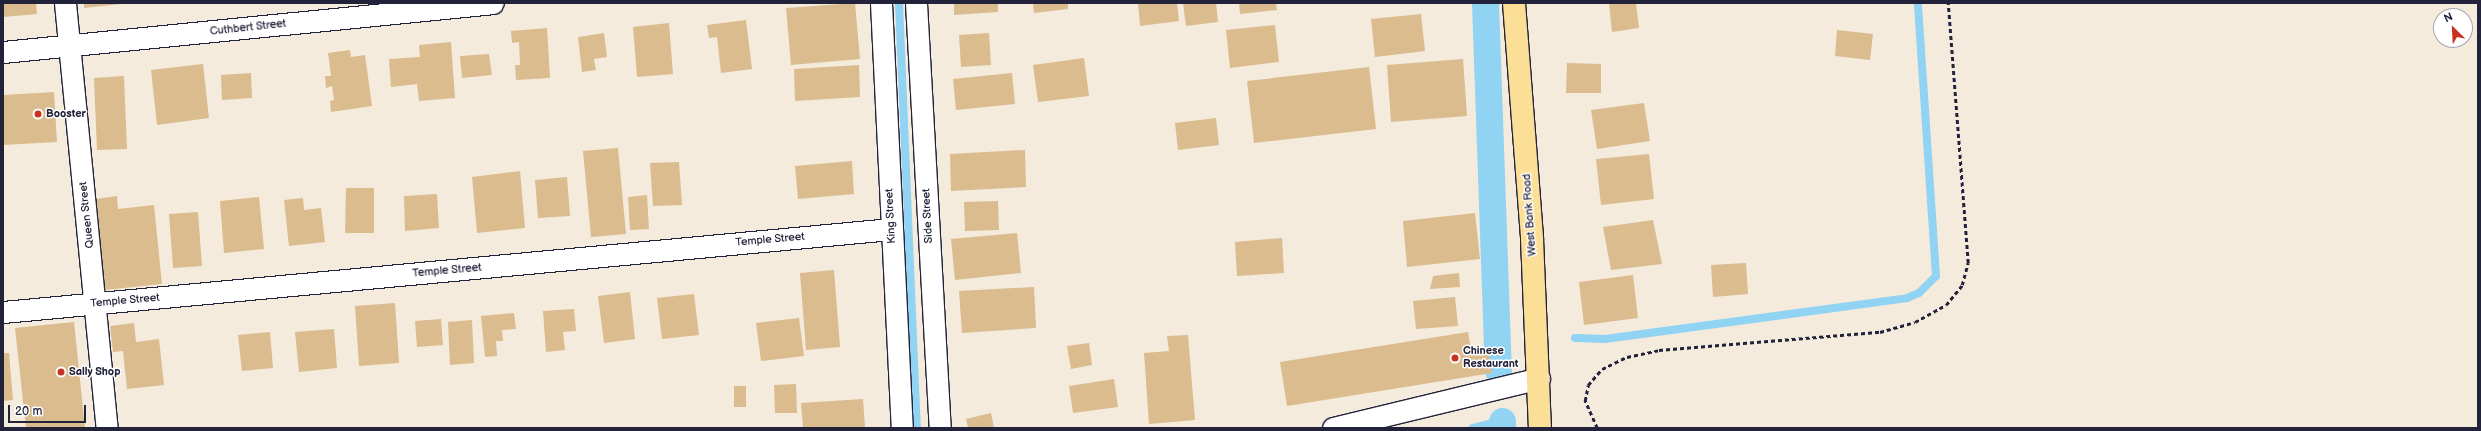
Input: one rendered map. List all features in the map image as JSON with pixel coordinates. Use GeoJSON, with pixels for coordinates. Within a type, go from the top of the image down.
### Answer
{"type":"FeatureCollection","features":[{"type":"Feature","properties":{"kind":"main road","name":"West Bank Road"},"geometry":{"type":"LineString","coordinates":[[1514,3],[1532,239],[1540,428]]}},
{"type":"Feature","properties":{"kind":"street","name":"Queen Street"},"geometry":{"type":"LineString","coordinates":[[65,3],[96,304],[107,428]]}},
{"type":"Feature","properties":{"kind":"street","name":"Cuthbert Street"},"geometry":{"type":"LineString","coordinates":[[3,52],[493,3]]}},
{"type":"Feature","properties":{"kind":"street","name":"King Street"},"geometry":{"type":"LineString","coordinates":[[881,3],[902,428]]}},
{"type":"Feature","properties":{"kind":"street","name":"Side Street"},"geometry":{"type":"LineString","coordinates":[[916,3],[940,428]]}},
{"type":"Feature","properties":{"kind":"street","name":"Temple Street"},"geometry":{"type":"LineString","coordinates":[[3,312],[891,229]]}},
{"type":"Feature","properties":{"kind":"street"},"geometry":{"type":"LineString","coordinates":[[1333,428],[1539,378]]}},
{"type":"Feature","properties":{"kind":"path"},"geometry":{"type":"LineString","coordinates":[[1598,428],[1585,400],[1588,385],[1602,368],[1627,357],[1659,350],[1880,332],[1915,322],[1946,305],[1962,285],[1968,263],[1948,3]]}},
{"type":"Feature","properties":{"kind":"building"},"geometry":{"type":"Polygon","coordinates":[[[3,3],[36,3],[37,14],[3,17],[3,3]]]}},
{"type":"Feature","properties":{"kind":"building"},"geometry":{"type":"Polygon","coordinates":[[[84,3],[121,3],[121,4],[84,8],[84,3]]]}},
{"type":"Feature","properties":{"kind":"building"},"geometry":{"type":"Polygon","coordinates":[[[855,3],[860,59],[791,65],[786,8],[855,3]]]}},
{"type":"Feature","properties":{"kind":"building"},"geometry":{"type":"Polygon","coordinates":[[[954,3],[998,3],[998,12],[954,15],[954,3]]]}},
{"type":"Feature","properties":{"kind":"building"},"geometry":{"type":"Polygon","coordinates":[[[1033,3],[1068,3],[1068,9],[1034,13],[1033,3]]]}},
{"type":"Feature","properties":{"kind":"building"},"geometry":{"type":"Polygon","coordinates":[[[1138,3],[1177,3],[1179,21],[1140,26],[1138,3]]]}},
{"type":"Feature","properties":{"kind":"building"},"geometry":{"type":"Polygon","coordinates":[[[1183,3],[1216,3],[1218,22],[1186,26],[1183,3]]]}},
{"type":"Feature","properties":{"kind":"building"},"geometry":{"type":"Polygon","coordinates":[[[1239,3],[1276,3],[1277,10],[1240,14],[1239,3]]]}},
{"type":"Feature","properties":{"kind":"building"},"geometry":{"type":"Polygon","coordinates":[[[1609,3],[1636,3],[1639,28],[1612,32],[1609,3]]]}},
{"type":"Feature","properties":{"kind":"building"},"geometry":{"type":"Polygon","coordinates":[[[1421,14],[1425,51],[1375,57],[1371,19],[1421,14]]]}},
{"type":"Feature","properties":{"kind":"building"},"geometry":{"type":"Polygon","coordinates":[[[746,20],[752,69],[721,73],[717,37],[709,38],[707,25],[746,20]]]}},
{"type":"Feature","properties":{"kind":"building"},"geometry":{"type":"Polygon","coordinates":[[[669,23],[673,74],[637,77],[633,27],[669,23]]]}},
{"type":"Feature","properties":{"kind":"building"},"geometry":{"type":"Polygon","coordinates":[[[1275,25],[1279,62],[1230,68],[1226,30],[1275,25]]]}},
{"type":"Feature","properties":{"kind":"building"},"geometry":{"type":"Polygon","coordinates":[[[547,28],[550,78],[516,80],[515,65],[520,65],[519,42],[512,43],[511,31],[547,28]]]}},
{"type":"Feature","properties":{"kind":"building"},"geometry":{"type":"Polygon","coordinates":[[[1837,30],[1873,34],[1870,60],[1835,56],[1837,30]]]}},
{"type":"Feature","properties":{"kind":"building"},"geometry":{"type":"Polygon","coordinates":[[[604,33],[607,57],[594,59],[596,70],[582,72],[578,37],[604,33]]]}},
{"type":"Feature","properties":{"kind":"building"},"geometry":{"type":"Polygon","coordinates":[[[989,33],[991,65],[961,67],[959,35],[989,33]]]}},
{"type":"Feature","properties":{"kind":"building"},"geometry":{"type":"Polygon","coordinates":[[[451,42],[455,98],[419,101],[417,84],[391,87],[389,59],[420,57],[419,45],[451,42]]]}},
{"type":"Feature","properties":{"kind":"building"},"geometry":{"type":"Polygon","coordinates":[[[350,50],[351,57],[365,55],[372,106],[331,112],[330,101],[334,100],[332,86],[326,88],[325,76],[331,76],[328,53],[350,50]]]}},
{"type":"Feature","properties":{"kind":"building"},"geometry":{"type":"Polygon","coordinates":[[[489,54],[492,75],[462,78],[460,56],[489,54]]]}},
{"type":"Feature","properties":{"kind":"building"},"geometry":{"type":"Polygon","coordinates":[[[1084,58],[1089,96],[1038,102],[1033,65],[1084,58]]]}},
{"type":"Feature","properties":{"kind":"building"},"geometry":{"type":"Polygon","coordinates":[[[1463,59],[1467,116],[1391,122],[1387,65],[1463,59]]]}},
{"type":"Feature","properties":{"kind":"building"},"geometry":{"type":"Polygon","coordinates":[[[1567,63],[1601,64],[1601,93],[1566,93],[1567,63]]]}},
{"type":"Feature","properties":{"kind":"building"},"geometry":{"type":"Polygon","coordinates":[[[203,64],[209,118],[157,125],[151,70],[203,64]]]}},
{"type":"Feature","properties":{"kind":"building"},"geometry":{"type":"Polygon","coordinates":[[[859,65],[860,97],[795,101],[794,69],[859,65]]]}},
{"type":"Feature","properties":{"kind":"building"},"geometry":{"type":"Polygon","coordinates":[[[1369,67],[1376,129],[1254,143],[1247,81],[1369,67]]]}},
{"type":"Feature","properties":{"kind":"building"},"geometry":{"type":"Polygon","coordinates":[[[251,73],[252,98],[222,100],[221,75],[251,73]]]}},
{"type":"Feature","properties":{"kind":"building"},"geometry":{"type":"Polygon","coordinates":[[[1012,73],[1015,104],[956,110],[953,79],[1012,73]]]}},
{"type":"Feature","properties":{"kind":"building"},"geometry":{"type":"Polygon","coordinates":[[[124,76],[127,149],[97,150],[94,78],[124,76]]]}},
{"type":"Feature","properties":{"kind":"building"},"geometry":{"type":"Polygon","coordinates":[[[54,92],[57,142],[3,145],[3,95],[54,92]]]}},
{"type":"Feature","properties":{"kind":"building"},"geometry":{"type":"Polygon","coordinates":[[[1644,103],[1650,141],[1597,149],[1591,110],[1644,103]]]}},
{"type":"Feature","properties":{"kind":"building"},"geometry":{"type":"Polygon","coordinates":[[[1216,118],[1219,145],[1178,150],[1175,123],[1216,118]]]}},
{"type":"Feature","properties":{"kind":"building"},"geometry":{"type":"Polygon","coordinates":[[[618,148],[626,234],[591,237],[583,151],[618,148]]]}},
{"type":"Feature","properties":{"kind":"building"},"geometry":{"type":"Polygon","coordinates":[[[1025,150],[1026,187],[951,191],[950,154],[1025,150]]]}},
{"type":"Feature","properties":{"kind":"building"},"geometry":{"type":"Polygon","coordinates":[[[1649,154],[1654,199],[1601,205],[1596,159],[1649,154]]]}},
{"type":"Feature","properties":{"kind":"building"},"geometry":{"type":"Polygon","coordinates":[[[852,161],[854,194],[798,199],[795,166],[852,161]]]}},
{"type":"Feature","properties":{"kind":"building"},"geometry":{"type":"Polygon","coordinates":[[[679,162],[682,205],[653,206],[650,163],[679,162]]]}},
{"type":"Feature","properties":{"kind":"building"},"geometry":{"type":"Polygon","coordinates":[[[520,171],[525,228],[477,233],[472,177],[520,171]]]}},
{"type":"Feature","properties":{"kind":"building"},"geometry":{"type":"Polygon","coordinates":[[[567,177],[570,216],[538,218],[535,180],[567,177]]]}},
{"type":"Feature","properties":{"kind":"building"},"geometry":{"type":"Polygon","coordinates":[[[346,188],[374,188],[374,233],[345,233],[346,188]]]}},
{"type":"Feature","properties":{"kind":"building"},"geometry":{"type":"Polygon","coordinates":[[[437,194],[439,228],[405,231],[404,196],[437,194]]]}},
{"type":"Feature","properties":{"kind":"building"},"geometry":{"type":"Polygon","coordinates":[[[647,195],[649,229],[630,230],[628,197],[647,195]]]}},
{"type":"Feature","properties":{"kind":"building"},"geometry":{"type":"Polygon","coordinates":[[[117,196],[118,209],[154,205],[162,284],[105,290],[96,199],[117,196]]]}},
{"type":"Feature","properties":{"kind":"building"},"geometry":{"type":"Polygon","coordinates":[[[259,197],[264,249],[224,253],[220,201],[259,197]]]}},
{"type":"Feature","properties":{"kind":"building"},"geometry":{"type":"Polygon","coordinates":[[[303,198],[304,210],[321,208],[325,242],[289,246],[284,200],[303,198]]]}},
{"type":"Feature","properties":{"kind":"building"},"geometry":{"type":"Polygon","coordinates":[[[998,201],[999,230],[965,231],[964,202],[998,201]]]}},
{"type":"Feature","properties":{"kind":"building"},"geometry":{"type":"Polygon","coordinates":[[[198,212],[202,266],[173,268],[169,214],[198,212]]]}},
{"type":"Feature","properties":{"kind":"building"},"geometry":{"type":"Polygon","coordinates":[[[1475,213],[1480,259],[1407,267],[1403,221],[1475,213]]]}},
{"type":"Feature","properties":{"kind":"building"},"geometry":{"type":"Polygon","coordinates":[[[1653,220],[1662,264],[1611,270],[1603,227],[1653,220]]]}},
{"type":"Feature","properties":{"kind":"building"},"geometry":{"type":"Polygon","coordinates":[[[1017,233],[1021,273],[955,280],[951,239],[1017,233]]]}},
{"type":"Feature","properties":{"kind":"building"},"geometry":{"type":"Polygon","coordinates":[[[1282,238],[1284,273],[1237,276],[1235,242],[1282,238]]]}},
{"type":"Feature","properties":{"kind":"building"},"geometry":{"type":"Polygon","coordinates":[[[1746,263],[1748,294],[1713,297],[1711,265],[1746,263]]]}},
{"type":"Feature","properties":{"kind":"building"},"geometry":{"type":"Polygon","coordinates":[[[834,270],[840,347],[806,350],[800,273],[834,270]]]}},
{"type":"Feature","properties":{"kind":"building"},"geometry":{"type":"Polygon","coordinates":[[[1459,273],[1460,287],[1430,289],[1433,276],[1459,273]]]}},
{"type":"Feature","properties":{"kind":"building"},"geometry":{"type":"Polygon","coordinates":[[[1633,275],[1638,318],[1584,325],[1579,282],[1633,275]]]}},
{"type":"Feature","properties":{"kind":"building"},"geometry":{"type":"Polygon","coordinates":[[[1034,287],[1036,328],[962,333],[959,291],[1034,287]]]}},
{"type":"Feature","properties":{"kind":"building"},"geometry":{"type":"Polygon","coordinates":[[[630,292],[635,339],[604,343],[598,296],[630,292]]]}},
{"type":"Feature","properties":{"kind":"building"},"geometry":{"type":"Polygon","coordinates":[[[694,294],[699,335],[662,339],[657,298],[694,294]]]}},
{"type":"Feature","properties":{"kind":"building"},"geometry":{"type":"Polygon","coordinates":[[[1455,297],[1458,326],[1416,329],[1413,301],[1455,297]]]}},
{"type":"Feature","properties":{"kind":"building"},"geometry":{"type":"Polygon","coordinates":[[[395,303],[399,363],[359,366],[355,306],[395,303]]]}},
{"type":"Feature","properties":{"kind":"building"},"geometry":{"type":"Polygon","coordinates":[[[574,309],[576,331],[563,332],[565,350],[546,352],[543,311],[574,309]]]}},
{"type":"Feature","properties":{"kind":"building"},"geometry":{"type":"Polygon","coordinates":[[[514,313],[516,329],[502,330],[503,341],[496,341],[497,356],[485,357],[481,316],[514,313]]]}},
{"type":"Feature","properties":{"kind":"building"},"geometry":{"type":"Polygon","coordinates":[[[799,318],[804,356],[761,361],[756,323],[799,318]]]}},
{"type":"Feature","properties":{"kind":"building"},"geometry":{"type":"Polygon","coordinates":[[[441,319],[443,345],[417,347],[415,321],[441,319]]]}},
{"type":"Feature","properties":{"kind":"building"},"geometry":{"type":"Polygon","coordinates":[[[472,320],[474,363],[450,365],[448,322],[472,320]]]}},
{"type":"Feature","properties":{"kind":"building"},"geometry":{"type":"Polygon","coordinates":[[[74,322],[85,428],[26,428],[15,328],[74,322]]]}},
{"type":"Feature","properties":{"kind":"building"},"geometry":{"type":"Polygon","coordinates":[[[134,323],[136,342],[159,339],[164,385],[127,389],[123,351],[113,352],[110,326],[134,323]]]}},
{"type":"Feature","properties":{"kind":"building"},"geometry":{"type":"Polygon","coordinates":[[[334,329],[337,368],[299,372],[295,332],[334,329]]]}},
{"type":"Feature","properties":{"kind":"building"},"geometry":{"type":"Polygon","coordinates":[[[270,332],[273,368],[242,371],[238,335],[270,332]]]}},
{"type":"Feature","properties":{"kind":"building"},"geometry":{"type":"Polygon","coordinates":[[[1468,332],[1472,355],[1489,353],[1492,373],[1287,406],[1280,362],[1468,332]]]}},
{"type":"Feature","properties":{"kind":"building"},"geometry":{"type":"Polygon","coordinates":[[[1188,335],[1195,420],[1149,424],[1144,353],[1169,351],[1167,336],[1188,335]]]}},
{"type":"Feature","properties":{"kind":"building"},"geometry":{"type":"Polygon","coordinates":[[[1089,343],[1092,365],[1071,369],[1067,346],[1089,343]]]}},
{"type":"Feature","properties":{"kind":"building"},"geometry":{"type":"Polygon","coordinates":[[[3,353],[9,353],[13,400],[3,401],[3,353]]]}},
{"type":"Feature","properties":{"kind":"building"},"geometry":{"type":"Polygon","coordinates":[[[1114,379],[1118,407],[1073,413],[1069,386],[1114,379]]]}},
{"type":"Feature","properties":{"kind":"building"},"geometry":{"type":"Polygon","coordinates":[[[796,384],[797,413],[775,413],[774,385],[796,384]]]}},
{"type":"Feature","properties":{"kind":"building"},"geometry":{"type":"Polygon","coordinates":[[[734,386],[746,386],[746,407],[734,407],[734,386]]]}},
{"type":"Feature","properties":{"kind":"building"},"geometry":{"type":"Polygon","coordinates":[[[863,399],[865,428],[803,428],[801,403],[863,399]]]}},
{"type":"Feature","properties":{"kind":"building"},"geometry":{"type":"Polygon","coordinates":[[[991,413],[994,428],[968,428],[966,419],[991,413]]]}},
{"type":"Feature","properties":{"kind":"waterway"},"geometry":{"type":"LineString","coordinates":[[899,3],[917,428]]}},
{"type":"Feature","properties":{"kind":"waterway"},"geometry":{"type":"LineString","coordinates":[[1485,3],[1498,370]]}},
{"type":"Feature","properties":{"kind":"waterway"},"geometry":{"type":"LineString","coordinates":[[1575,338],[1605,339],[1907,298],[1919,293],[1936,276],[1918,3]]}},
{"type":"Feature","properties":{"kind":"waterway"},"geometry":{"type":"LineString","coordinates":[[1473,428],[1502,421]]}},
{"type":"Feature","properties":{"kind":"waterway"},"geometry":{"type":"LineString","coordinates":[[1502,421],[1502,428]]}},
{"type":"Feature","properties":{"kind":"place","name":"Booster"},"geometry":{"type":"Point","coordinates":[38,114]}},
{"type":"Feature","properties":{"kind":"place","name":"Chinese Restaurant"},"geometry":{"type":"Point","coordinates":[1455,358]}},
{"type":"Feature","properties":{"kind":"place","name":"Sally Shop"},"geometry":{"type":"Point","coordinates":[61,372]}}]}
